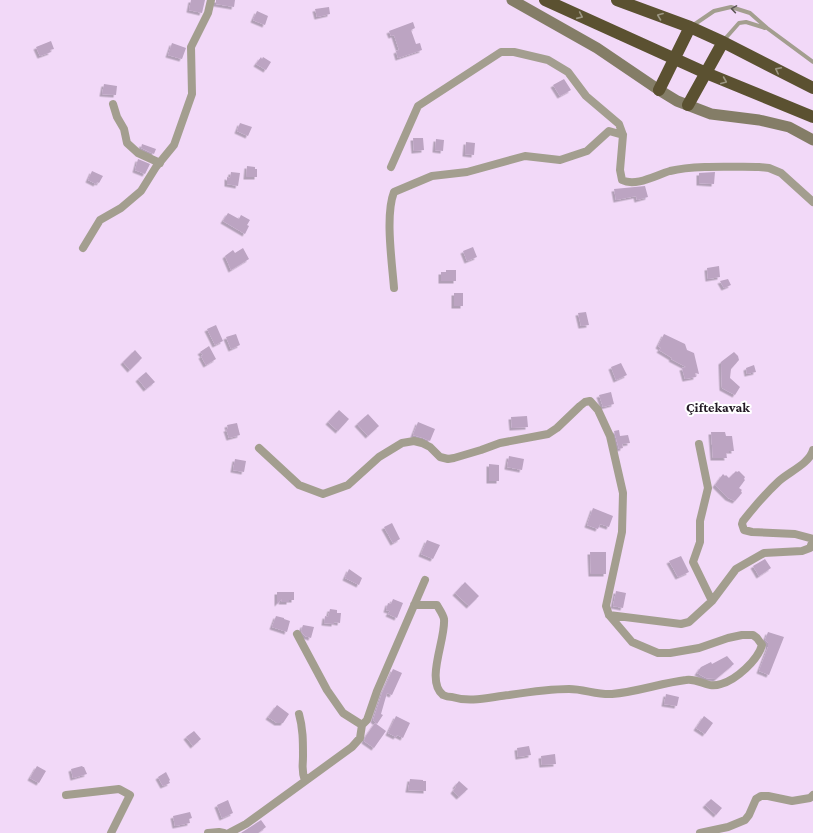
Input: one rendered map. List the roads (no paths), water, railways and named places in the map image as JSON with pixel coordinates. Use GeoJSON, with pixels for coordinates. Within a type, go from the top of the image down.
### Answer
{"type":"FeatureCollection","features":[{"type":"Feature","properties":{"kind":"highway"},"geometry":{"type":"LineString","coordinates":[[545,0],[706,73],[813,117]]}},
{"type":"Feature","properties":{"kind":"highway"},"geometry":{"type":"LineString","coordinates":[[617,0],[690,27],[813,88]]}},
{"type":"Feature","properties":{"kind":"highway"},"geometry":{"type":"LineString","coordinates":[[659,90],[690,27]]}},
{"type":"Feature","properties":{"kind":"highway"},"geometry":{"type":"LineString","coordinates":[[688,105],[722,42]]}},
{"type":"Feature","properties":{"kind":"street"},"geometry":{"type":"LineString","coordinates":[[83,248],[100,220],[121,208],[141,191],[174,145],[192,94],[191,47],[208,13],[211,0]]}},
{"type":"Feature","properties":{"kind":"street"},"geometry":{"type":"LineString","coordinates":[[512,0],[597,48],[659,90],[688,105],[711,114],[759,120],[789,128],[813,140]]}},
{"type":"Feature","properties":{"kind":"street"},"geometry":{"type":"LineString","coordinates":[[391,167],[418,106],[501,52],[514,52],[548,60],[568,72],[586,96],[619,124],[623,135],[620,170],[622,180],[627,182],[643,180],[671,171],[690,168],[769,168],[782,173],[813,202]]}},
{"type":"Feature","properties":{"kind":"street"},"geometry":{"type":"LineString","coordinates":[[113,104],[117,117],[124,129],[127,143],[138,154],[160,163]]}},
{"type":"Feature","properties":{"kind":"street"},"geometry":{"type":"LineString","coordinates":[[394,288],[390,235],[391,198],[394,192],[432,176],[467,172],[525,156],[560,160],[587,151],[609,131],[623,135]]}},
{"type":"Feature","properties":{"kind":"street"},"geometry":{"type":"LineString","coordinates":[[259,448],[299,485],[323,494],[348,485],[378,457],[402,443],[414,441],[422,442],[430,447],[440,457],[448,459],[454,458],[500,443],[548,434],[557,428],[585,402],[590,401],[598,410],[610,436],[623,493],[622,532],[606,606],[609,615],[632,642],[658,653],[670,653],[699,648],[742,635],[752,635],[757,638],[762,645],[760,652],[747,667],[727,682],[720,685],[709,686],[696,680],[687,680],[651,688],[611,694],[571,689],[557,689],[476,700],[459,700],[443,695],[436,684],[436,667],[444,630],[444,617],[437,605],[414,605]]}},
{"type":"Feature","properties":{"kind":"street"},"geometry":{"type":"LineString","coordinates":[[699,444],[708,488],[700,521],[700,542],[693,562],[712,601]]}},
{"type":"Feature","properties":{"kind":"street"},"geometry":{"type":"LineString","coordinates":[[609,615],[681,624],[689,622],[712,601],[736,569],[764,553],[802,552],[810,548],[813,539],[795,534],[752,532],[744,530],[742,524],[764,496],[812,455],[813,450]]}},
{"type":"Feature","properties":{"kind":"street"},"geometry":{"type":"LineString","coordinates":[[229,833],[246,824],[352,747],[360,738],[362,725],[367,720],[377,691],[425,580]]}},
{"type":"Feature","properties":{"kind":"street"},"geometry":{"type":"LineString","coordinates":[[297,634],[327,690],[344,713],[362,725]]}},
{"type":"Feature","properties":{"kind":"street"},"geometry":{"type":"LineString","coordinates":[[300,714],[303,729],[302,772],[305,781]]}},
{"type":"Feature","properties":{"kind":"street"},"geometry":{"type":"LineString","coordinates":[[66,795],[119,789],[130,795],[111,833]]}},
{"type":"Feature","properties":{"kind":"street"},"geometry":{"type":"LineString","coordinates":[[700,833],[728,827],[745,820],[749,815],[756,799],[761,796],[792,801],[810,798],[813,795]]}},
{"type":"Feature","properties":{"kind":"street"},"geometry":{"type":"LineString","coordinates":[[208,833],[224,833]]}},
{"type":"Feature","properties":{"kind":"lane"},"geometry":{"type":"LineString","coordinates":[[690,27],[714,12],[731,7],[750,13],[767,28],[812,61]]}},
{"type":"Feature","properties":{"kind":"lane"},"geometry":{"type":"LineString","coordinates":[[722,42],[739,23],[746,22],[767,28]]}},
{"type":"Feature","properties":{"kind":"district","name":"Çiftekavak"},"geometry":{"type":"Point","coordinates":[718,407]}}]}
